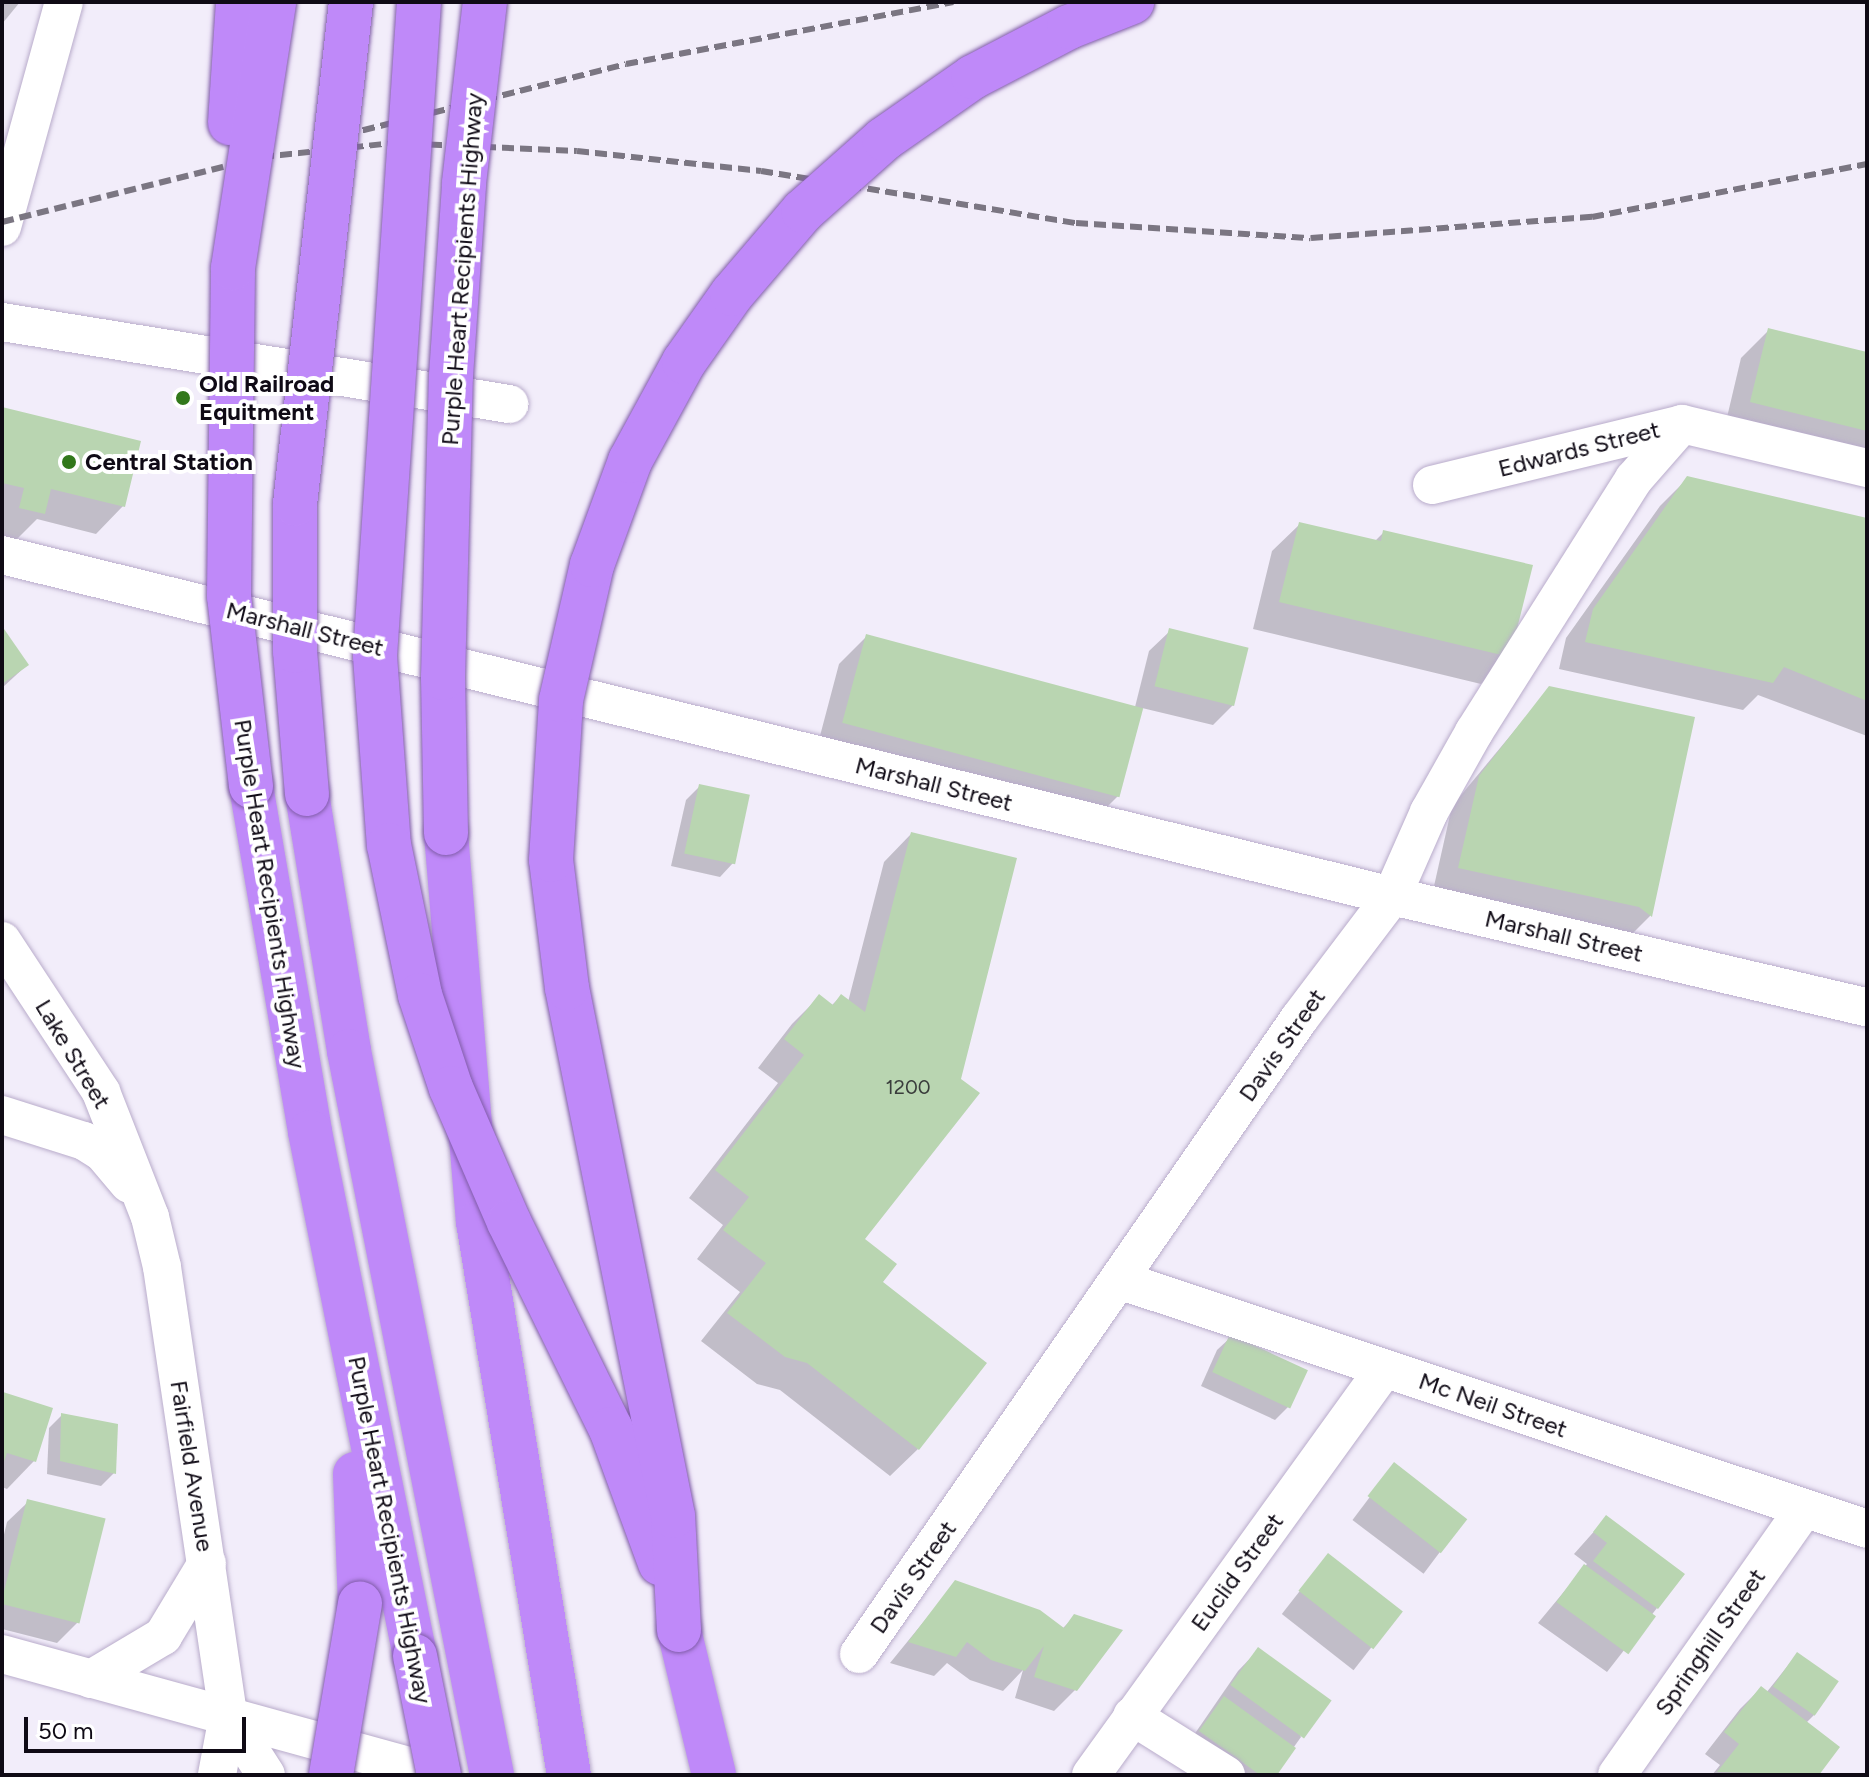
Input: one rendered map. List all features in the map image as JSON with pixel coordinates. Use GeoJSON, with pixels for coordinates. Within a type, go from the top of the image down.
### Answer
{"type":"FeatureCollection","features":[{"type":"Feature","properties":{"kind":"highway"},"geometry":{"type":"LineString","coordinates":[[233,268],[228,175],[238,2]]}},
{"type":"Feature","properties":{"kind":"highway","name":"Purple Heart Recipients Highway"},"geometry":{"type":"LineString","coordinates":[[274,2],[233,268],[229,596],[251,786],[274,940],[440,1775]]}},
{"type":"Feature","properties":{"kind":"highway"},"geometry":{"type":"LineString","coordinates":[[351,2],[295,504],[295,651],[307,794],[335,975],[492,1775]]}},
{"type":"Feature","properties":{"kind":"highway"},"geometry":{"type":"LineString","coordinates":[[419,2],[375,656],[389,845],[420,995],[451,1088],[509,1222],[611,1429],[679,1630],[714,1775]]}},
{"type":"Feature","properties":{"kind":"highway","name":"Purple Heart Recipients Highway"},"geometry":{"type":"LineString","coordinates":[[485,2],[464,183],[451,376],[443,678],[446,833],[478,1222],[569,1775]]}},
{"type":"Feature","properties":{"kind":"highway"},"geometry":{"type":"LineString","coordinates":[[679,1630],[678,1564],[664,1457],[567,988],[551,860],[553,765],[561,700],[592,565],[630,461],[684,362],[732,294],[803,211],[884,139],[973,77],[1069,27],[1132,2]]}},
{"type":"Feature","properties":{"kind":"highway"},"geometry":{"type":"LineString","coordinates":[[329,1213],[359,1527],[360,1603],[331,1775]]}},
{"type":"Feature","properties":{"kind":"street"},"geometry":{"type":"LineString","coordinates":[[2,227],[64,2]]}},
{"type":"Feature","properties":{"kind":"street"},"geometry":{"type":"LineString","coordinates":[[2,322],[509,404]]}},
{"type":"Feature","properties":{"kind":"street","name":"Edwards Street"},"geometry":{"type":"LineString","coordinates":[[1432,485],[1682,424],[1867,468]]}},
{"type":"Feature","properties":{"kind":"street","name":"Davis Street"},"geometry":{"type":"LineString","coordinates":[[859,1654],[1299,1019],[1392,896],[1429,812],[1474,732],[1634,479],[1682,424]]}},
{"type":"Feature","properties":{"kind":"street","name":"Marshall Street"},"geometry":{"type":"LineString","coordinates":[[2,555],[1392,896],[1867,1007]]}},
{"type":"Feature","properties":{"kind":"street","name":"Lake Street"},"geometry":{"type":"LineString","coordinates":[[2,941],[101,1092],[150,1217]]}},
{"type":"Feature","properties":{"kind":"street"},"geometry":{"type":"LineString","coordinates":[[2,1115],[62,1132],[103,1153],[150,1217]]}},
{"type":"Feature","properties":{"kind":"street","name":"Fairfield Avenue"},"geometry":{"type":"LineString","coordinates":[[150,1217],[162,1267],[228,1716],[217,1775]]}},
{"type":"Feature","properties":{"kind":"street","name":"Mc Neil Street"},"geometry":{"type":"LineString","coordinates":[[1119,1280],[1867,1529]]}},
{"type":"Feature","properties":{"kind":"street","name":"Euclid Street"},"geometry":{"type":"LineString","coordinates":[[1091,1775],[1384,1369]]}},
{"type":"Feature","properties":{"kind":"street","name":"Springhill Street"},"geometry":{"type":"LineString","coordinates":[[1617,1775],[1804,1509]]}},
{"type":"Feature","properties":{"kind":"street"},"geometry":{"type":"LineString","coordinates":[[91,1679],[163,1636],[207,1563]]}},
{"type":"Feature","properties":{"kind":"street"},"geometry":{"type":"LineString","coordinates":[[2,1654],[440,1775]]}},
{"type":"Feature","properties":{"kind":"street","name":"Fairfield Avenue"},"geometry":{"type":"LineString","coordinates":[[228,1716],[266,1775]]}},
{"type":"Feature","properties":{"kind":"street"},"geometry":{"type":"LineString","coordinates":[[1132,1716],[1226,1775]]}},
{"type":"Feature","properties":{"kind":"building"},"geometry":{"type":"Polygon","coordinates":[[[1768,328],[1867,352],[1867,431],[1750,402],[1768,328]]]}},
{"type":"Feature","properties":{"kind":"building","name":"Central Station"},"geometry":{"type":"Polygon","coordinates":[[[2,407],[141,441],[125,507],[51,489],[45,514],[19,508],[24,488],[2,483],[2,407]]]}},
{"type":"Feature","properties":{"kind":"building"},"geometry":{"type":"Polygon","coordinates":[[[1687,476],[1867,518],[1867,701],[1784,667],[1773,683],[1585,642],[1593,609],[1687,476]]]}},
{"type":"Feature","properties":{"kind":"building"},"geometry":{"type":"Polygon","coordinates":[[[1299,522],[1381,541],[1383,530],[1533,565],[1510,657],[1279,602],[1299,522]]]}},
{"type":"Feature","properties":{"kind":"building"},"geometry":{"type":"Polygon","coordinates":[[[2,626],[29,665],[2,684],[2,626]]]}},
{"type":"Feature","properties":{"kind":"building"},"geometry":{"type":"Polygon","coordinates":[[[1169,628],[1249,648],[1234,706],[1154,686],[1169,628]]]}},
{"type":"Feature","properties":{"kind":"building"},"geometry":{"type":"Polygon","coordinates":[[[866,634],[1143,708],[1119,797],[842,723],[866,634]]]}},
{"type":"Feature","properties":{"kind":"building"},"geometry":{"type":"Polygon","coordinates":[[[1549,686],[1695,717],[1652,917],[1639,907],[1458,868],[1479,776],[1549,686]]]}},
{"type":"Feature","properties":{"kind":"building"},"geometry":{"type":"Polygon","coordinates":[[[699,784],[750,795],[735,864],[684,853],[699,784]]]}},
{"type":"Feature","properties":{"kind":"building"},"geometry":{"type":"Polygon","coordinates":[[[911,832],[1017,858],[961,1079],[980,1093],[865,1239],[897,1264],[883,1282],[987,1363],[919,1450],[807,1363],[785,1357],[727,1313],[766,1263],[723,1230],[749,1197],[715,1170],[804,1055],[784,1039],[819,994],[833,1005],[841,994],[865,1012],[911,832]]]}},
{"type":"Feature","properties":{"kind":"building"},"geometry":{"type":"Polygon","coordinates":[[[1230,1334],[1308,1370],[1290,1408],[1212,1372],[1230,1334]]]}},
{"type":"Feature","properties":{"kind":"building"},"geometry":{"type":"Polygon","coordinates":[[[3,1392],[53,1408],[36,1462],[7,1453],[2,1467],[3,1392]]]}},
{"type":"Feature","properties":{"kind":"building"},"geometry":{"type":"Polygon","coordinates":[[[61,1413],[118,1424],[116,1474],[60,1461],[61,1413]]]}},
{"type":"Feature","properties":{"kind":"building"},"geometry":{"type":"Polygon","coordinates":[[[1394,1462],[1467,1519],[1441,1553],[1368,1496],[1394,1462]]]}},
{"type":"Feature","properties":{"kind":"building"},"geometry":{"type":"Polygon","coordinates":[[[27,1499],[106,1519],[79,1623],[2,1604],[27,1499]]]}},
{"type":"Feature","properties":{"kind":"building"},"geometry":{"type":"Polygon","coordinates":[[[1606,1515],[1685,1574],[1658,1609],[1593,1561],[1607,1543],[1593,1532],[1606,1515]]]}},
{"type":"Feature","properties":{"kind":"building"},"geometry":{"type":"Polygon","coordinates":[[[1328,1553],[1403,1611],[1373,1649],[1298,1591],[1328,1553]]]}},
{"type":"Feature","properties":{"kind":"building"},"geometry":{"type":"Polygon","coordinates":[[[1584,1564],[1656,1616],[1628,1654],[1556,1602],[1584,1564]]]}},
{"type":"Feature","properties":{"kind":"building"},"geometry":{"type":"Polygon","coordinates":[[[955,1580],[1040,1610],[1064,1628],[1074,1614],[1123,1630],[1077,1691],[1034,1677],[1044,1646],[1025,1671],[991,1660],[967,1642],[956,1657],[908,1642],[955,1580]]]}},
{"type":"Feature","properties":{"kind":"building"},"geometry":{"type":"Polygon","coordinates":[[[1258,1647],[1332,1700],[1304,1739],[1230,1685],[1258,1647]]]}},
{"type":"Feature","properties":{"kind":"building"},"geometry":{"type":"Polygon","coordinates":[[[1797,1652],[1839,1681],[1815,1716],[1773,1686],[1797,1652]]]}},
{"type":"Feature","properties":{"kind":"building"},"geometry":{"type":"Polygon","coordinates":[[[1761,1686],[1840,1747],[1819,1775],[1717,1772],[1739,1744],[1724,1732],[1761,1686]]]}},
{"type":"Feature","properties":{"kind":"building"},"geometry":{"type":"Polygon","coordinates":[[[1224,1696],[1296,1748],[1277,1775],[1260,1775],[1199,1731],[1224,1696]]]}},
{"type":"Feature","properties":{"kind":"railway"},"geometry":{"type":"LineString","coordinates":[[328,139],[626,64],[953,2]]}},
{"type":"Feature","properties":{"kind":"railway"},"geometry":{"type":"LineString","coordinates":[[262,157],[394,143],[577,151],[761,171],[1076,223],[1311,238],[1592,217],[1867,164]]}},
{"type":"Feature","properties":{"kind":"railway"},"geometry":{"type":"LineString","coordinates":[[2,222],[270,155]]}},
{"type":"Feature","properties":{"kind":"place","name":"Old Railroad Equitment"},"geometry":{"type":"Point","coordinates":[183,398]}},
{"type":"Feature","properties":{"kind":"place","name":"Central Station"},"geometry":{"type":"Point","coordinates":[69,462]}}]}
